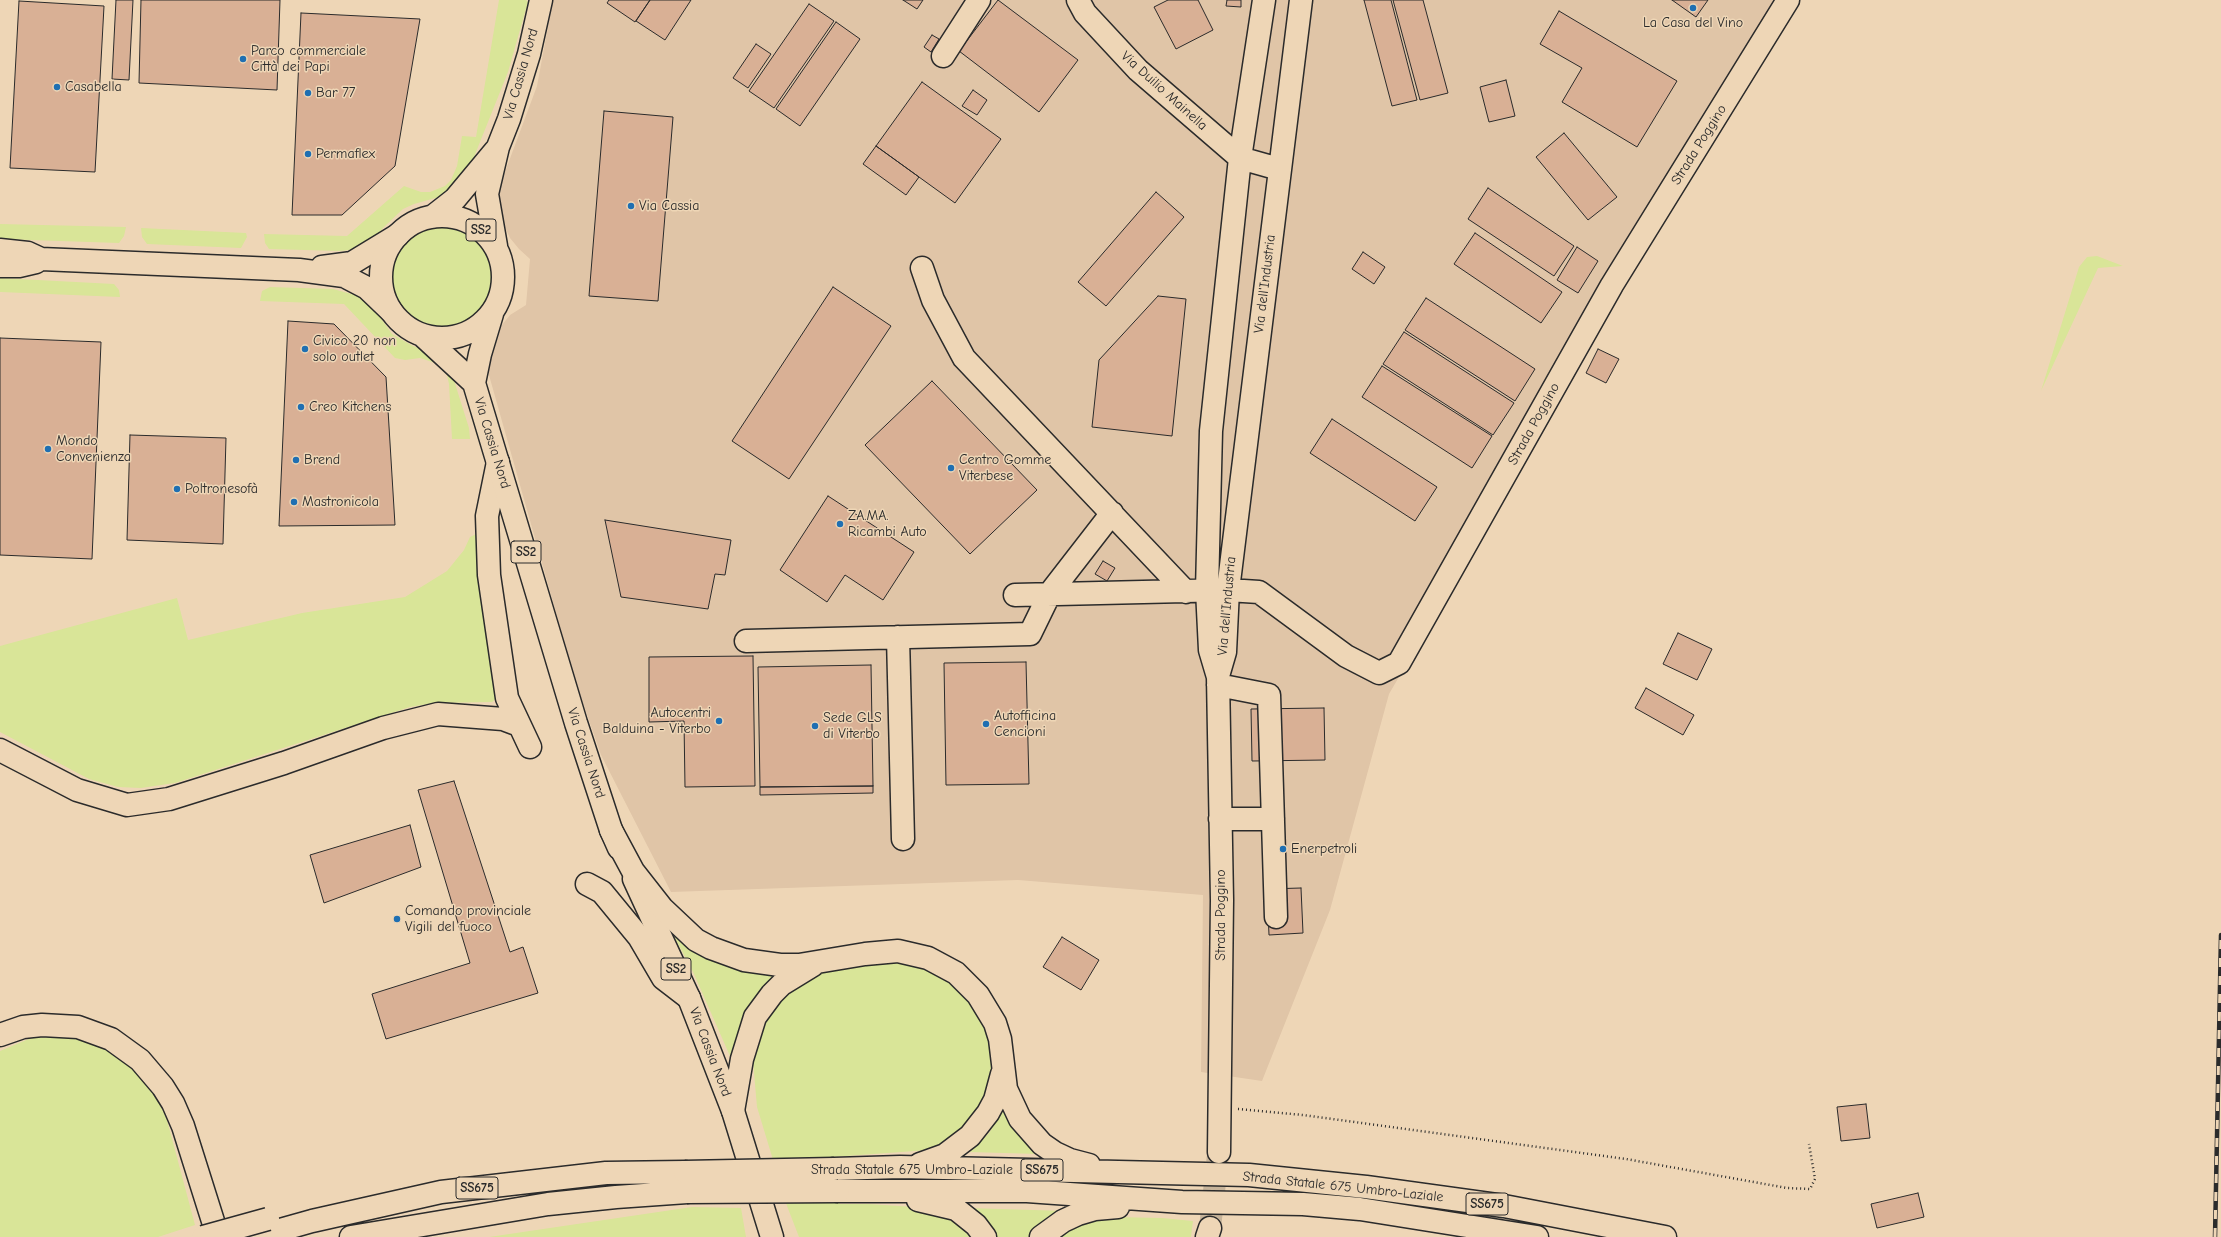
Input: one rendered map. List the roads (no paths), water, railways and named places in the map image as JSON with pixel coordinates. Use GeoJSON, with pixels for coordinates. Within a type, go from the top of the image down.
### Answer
{"type":"FeatureCollection","features":[{"type":"Feature","properties":{"kind":"main road","name":"Via Cassia Nord"},"geometry":{"type":"LineString","coordinates":[[497,250],[487,194],[498,147],[509,119],[529,54],[541,0]]}},
{"type":"Feature","properties":{"kind":"main road"},"geometry":{"type":"LineString","coordinates":[[943,56],[979,0]]}},
{"type":"Feature","properties":{"kind":"main road","name":"Via Duilio Mainella"},"geometry":{"type":"LineString","coordinates":[[1078,0],[1085,13],[1138,70],[1240,158]]}},
{"type":"Feature","properties":{"kind":"main road","name":"Via dell'Industria"},"geometry":{"type":"LineString","coordinates":[[1218,681],[1225,652],[1207,590],[1211,431],[1240,158],[1264,0]]}},
{"type":"Feature","properties":{"kind":"main road","name":"Via dell'Industria"},"geometry":{"type":"LineString","coordinates":[[1207,590],[1279,169],[1301,0]]}},
{"type":"Feature","properties":{"kind":"main road","name":"Strada Poggino"},"geometry":{"type":"LineString","coordinates":[[1207,590],[1259,592],[1346,656],[1379,673],[1399,663],[1612,285],[1788,0]]}},
{"type":"Feature","properties":{"kind":"main road","name":"Via Cassia Nord"},"geometry":{"type":"LineString","coordinates":[[432,217],[456,199],[498,147]]}},
{"type":"Feature","properties":{"kind":"main road"},"geometry":{"type":"LineString","coordinates":[[1240,158],[1279,169]]}},
{"type":"Feature","properties":{"kind":"main road","name":"SS2"},"geometry":{"type":"LineString","coordinates":[[432,217],[458,218],[470,223],[490,239],[502,262],[503,288],[493,312],[474,330],[462,336],[438,338],[422,335],[405,326],[392,311],[384,294],[382,269],[385,256],[398,235],[420,220],[432,217]]}},
{"type":"Feature","properties":{"kind":"main road"},"geometry":{"type":"LineString","coordinates":[[299,270],[352,263],[398,235]]}},
{"type":"Feature","properties":{"kind":"main road"},"geometry":{"type":"LineString","coordinates":[[0,250],[28,253],[41,259],[299,270],[344,276],[367,288],[392,311]]}},
{"type":"Feature","properties":{"kind":"main road"},"geometry":{"type":"LineString","coordinates":[[0,266],[31,264],[41,259]]}},
{"type":"Feature","properties":{"kind":"main road"},"geometry":{"type":"LineString","coordinates":[[922,268],[933,300],[964,358],[1112,513],[1207,590]]}},
{"type":"Feature","properties":{"kind":"main road","name":"Via Cassia Nord"},"geometry":{"type":"LineString","coordinates":[[493,312],[480,354],[474,382],[498,462],[611,830],[689,998],[736,1120],[772,1237]]}},
{"type":"Feature","properties":{"kind":"main road","name":"Via Cassia Nord"},"geometry":{"type":"LineString","coordinates":[[422,335],[474,382]]}},
{"type":"Feature","properties":{"kind":"main road"},"geometry":{"type":"LineString","coordinates":[[498,462],[487,516],[489,575],[507,698],[530,747]]}},
{"type":"Feature","properties":{"kind":"main road"},"geometry":{"type":"LineString","coordinates":[[746,640],[1030,634],[1050,593],[1112,513]]}},
{"type":"Feature","properties":{"kind":"main road"},"geometry":{"type":"LineString","coordinates":[[1015,595],[1207,590]]}},
{"type":"Feature","properties":{"kind":"main road"},"geometry":{"type":"LineString","coordinates":[[898,637],[903,839]]}},
{"type":"Feature","properties":{"kind":"main road"},"geometry":{"type":"LineString","coordinates":[[1218,681],[1269,695],[1276,917]]}},
{"type":"Feature","properties":{"kind":"main road","name":"Strada Poggino"},"geometry":{"type":"LineString","coordinates":[[1218,681],[1222,900],[1219,1152]]}},
{"type":"Feature","properties":{"kind":"main road"},"geometry":{"type":"LineString","coordinates":[[0,750],[77,790],[127,805],[169,799],[284,763],[383,728],[438,714],[503,718],[519,725]]}},
{"type":"Feature","properties":{"kind":"main road"},"geometry":{"type":"LineString","coordinates":[[1220,819],[1273,819]]}},
{"type":"Feature","properties":{"kind":"main road"},"geometry":{"type":"LineString","coordinates":[[611,830],[633,871],[662,908],[696,940],[711,948],[744,960],[780,965],[818,963],[865,954],[898,951],[928,958],[943,964],[968,983],[987,1008],[1000,1039],[1003,1072],[1010,1099],[1020,1119],[1042,1144],[1070,1160],[1101,1167],[1249,1175]]}},
{"type":"Feature","properties":{"kind":"main road"},"geometry":{"type":"LineString","coordinates":[[587,884],[602,892],[639,937],[663,978],[689,998]]}},
{"type":"Feature","properties":{"kind":"main road"},"geometry":{"type":"LineString","coordinates":[[736,1120],[742,1059],[755,1017],[772,994],[782,984],[805,968],[818,963]]}},
{"type":"Feature","properties":{"kind":"main road"},"geometry":{"type":"LineString","coordinates":[[0,1035],[23,1027],[42,1025],[78,1027],[111,1039],[140,1060],[163,1087],[183,1126],[218,1237]]}},
{"type":"Feature","properties":{"kind":"main road"},"geometry":{"type":"LineString","coordinates":[[900,1167],[931,1161],[945,1154],[970,1136],[980,1126],[995,1100],[1003,1072]]}},
{"type":"Feature","properties":{"kind":"main road","name":"Strada Statale 675 Umbro-Laziale"},"geometry":{"type":"LineString","coordinates":[[351,1237],[686,1182],[834,1169],[900,1167],[1249,1175],[1307,1180],[1504,1206],[1665,1237]]}},
{"type":"Feature","properties":{"kind":"main road","name":"Strada Statale 675 Umbro-Laziale"},"geometry":{"type":"LineString","coordinates":[[203,1237],[266,1229],[319,1205],[606,1174],[686,1182],[838,1191],[1027,1191],[1182,1202],[1303,1204],[1360,1209],[1537,1237]]}},
{"type":"Feature","properties":{"kind":"main road"},"geometry":{"type":"LineString","coordinates":[[862,1191],[941,1204],[956,1209],[976,1225],[984,1237]]}},
{"type":"Feature","properties":{"kind":"main road"},"geometry":{"type":"LineString","coordinates":[[1041,1237],[1063,1222],[1095,1209],[1182,1202]]}},
{"type":"Feature","properties":{"kind":"main road"},"geometry":{"type":"LineString","coordinates":[[416,1237],[548,1204]]}},
{"type":"Feature","properties":{"kind":"tunnel"},"geometry":{"type":"LineString","coordinates":[[1210,1228],[1218,1155]]}},
{"type":"Feature","properties":{"kind":"railway"},"geometry":{"type":"LineString","coordinates":[[2215,1237],[2221,935]]}},
{"type":"Feature","properties":{"kind":"place","name":"La Casa del Vino"},"geometry":{"type":"Point","coordinates":[1693,8]}},
{"type":"Feature","properties":{"kind":"place","name":"Parco commerciale Città dei Papi"},"geometry":{"type":"Point","coordinates":[243,59]}},
{"type":"Feature","properties":{"kind":"place","name":"Casabella"},"geometry":{"type":"Point","coordinates":[57,87]}},
{"type":"Feature","properties":{"kind":"place","name":"Bar 77"},"geometry":{"type":"Point","coordinates":[308,93]}},
{"type":"Feature","properties":{"kind":"place","name":"Permaflex"},"geometry":{"type":"Point","coordinates":[308,154]}},
{"type":"Feature","properties":{"kind":"place","name":"Via Cassia"},"geometry":{"type":"Point","coordinates":[631,206]}},
{"type":"Feature","properties":{"kind":"place","name":"Civico 20 non solo outlet"},"geometry":{"type":"Point","coordinates":[305,349]}},
{"type":"Feature","properties":{"kind":"place","name":"Creo Kitchens"},"geometry":{"type":"Point","coordinates":[301,407]}},
{"type":"Feature","properties":{"kind":"place","name":"Mondo Convenienza"},"geometry":{"type":"Point","coordinates":[48,449]}},
{"type":"Feature","properties":{"kind":"place","name":"Brend"},"geometry":{"type":"Point","coordinates":[296,460]}},
{"type":"Feature","properties":{"kind":"place","name":"Centro Gomme Viterbese"},"geometry":{"type":"Point","coordinates":[951,468]}},
{"type":"Feature","properties":{"kind":"place","name":"Poltronesofà"},"geometry":{"type":"Point","coordinates":[177,489]}},
{"type":"Feature","properties":{"kind":"place","name":"Mastronicola"},"geometry":{"type":"Point","coordinates":[294,502]}},
{"type":"Feature","properties":{"kind":"place","name":"ZA.MA. Ricambi Auto"},"geometry":{"type":"Point","coordinates":[840,524]}},
{"type":"Feature","properties":{"kind":"place","name":"Autocentri Balduina - Viterbo"},"geometry":{"type":"Point","coordinates":[719,721]}},
{"type":"Feature","properties":{"kind":"place","name":"Autofficina Cencioni"},"geometry":{"type":"Point","coordinates":[986,724]}},
{"type":"Feature","properties":{"kind":"place","name":"Sede GLS di Viterbo"},"geometry":{"type":"Point","coordinates":[815,726]}},
{"type":"Feature","properties":{"kind":"place","name":"Enerpetroli"},"geometry":{"type":"Point","coordinates":[1283,849]}},
{"type":"Feature","properties":{"kind":"place","name":"Comando provinciale Vigili del fuoco"},"geometry":{"type":"Point","coordinates":[397,919]}}]}
